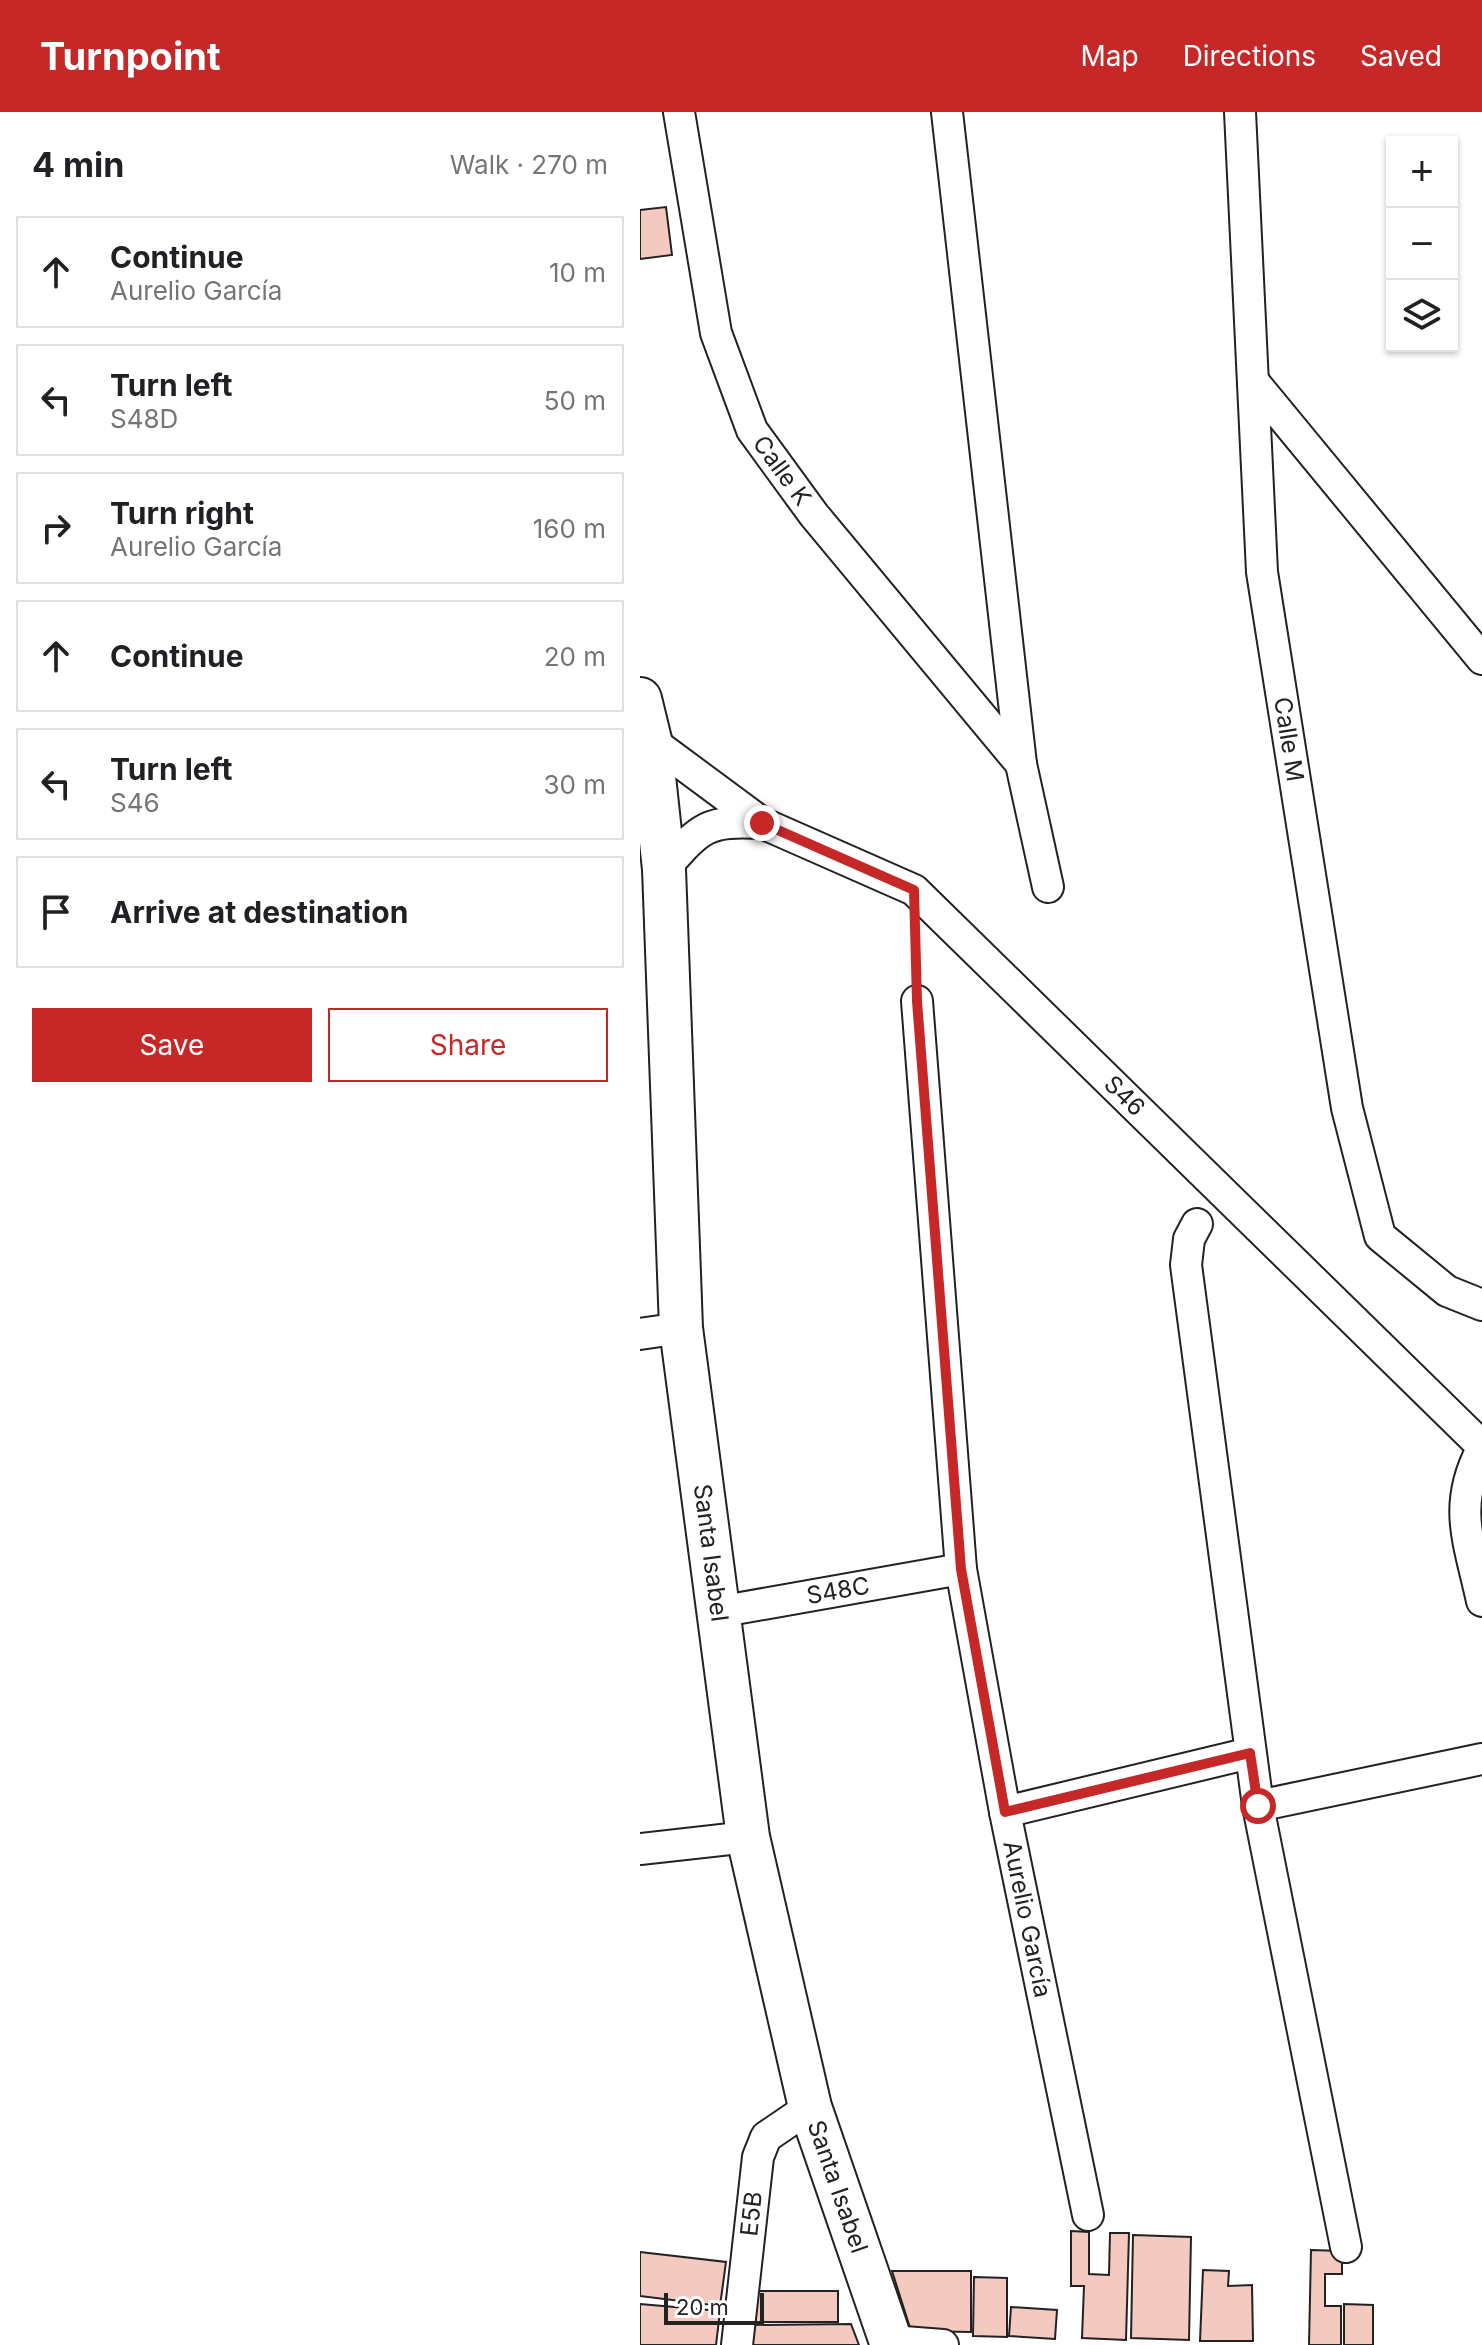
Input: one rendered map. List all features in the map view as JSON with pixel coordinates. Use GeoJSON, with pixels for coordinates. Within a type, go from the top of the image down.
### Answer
{"type":"FeatureCollection","features":[{"type":"Feature","properties":{"kind":"street","name":"Calle K"},"geometry":{"type":"LineString","coordinates":[[679,112],[716,333],[752,430],[814,515],[1021,764]]}},
{"type":"Feature","properties":{"kind":"street","name":"Calle K"},"geometry":{"type":"LineString","coordinates":[[947,112],[1021,764],[1048,887]]}},
{"type":"Feature","properties":{"kind":"street","name":"Calle M"},"geometry":{"type":"LineString","coordinates":[[1240,112],[1262,572],[1347,1108],[1380,1236],[1447,1291],[1482,1305]]}},
{"type":"Feature","properties":{"kind":"street"},"geometry":{"type":"LineString","coordinates":[[1253,381],[1482,659]]}},
{"type":"Feature","properties":{"kind":"street","name":"Santa Isabel"},"geometry":{"type":"LineString","coordinates":[[640,699],[650,740],[664,869],[681,1328],[748,1837],[810,2107],[892,2343]]}},
{"type":"Feature","properties":{"kind":"street","name":"S46"},"geometry":{"type":"LineString","coordinates":[[650,740],[762,823],[914,890],[1482,1447]]}},
{"type":"Feature","properties":{"kind":"street","name":"S46"},"geometry":{"type":"LineString","coordinates":[[664,869],[692,837],[722,821],[762,823]]}},
{"type":"Feature","properties":{"kind":"street","name":"Aurelio García"},"geometry":{"type":"LineString","coordinates":[[917,1001],[961,1569],[1005,1812],[1088,2215]]}},
{"type":"Feature","properties":{"kind":"street"},"geometry":{"type":"LineString","coordinates":[[1197,1224],[1189,1239],[1186,1265],[1250,1753],[1346,2247]]}},
{"type":"Feature","properties":{"kind":"street"},"geometry":{"type":"LineString","coordinates":[[640,1334],[681,1328]]}},
{"type":"Feature","properties":{"kind":"street"},"geometry":{"type":"LineString","coordinates":[[1482,1447],[1467,1481],[1464,1516],[1482,1601]]}},
{"type":"Feature","properties":{"kind":"street","name":"S48C"},"geometry":{"type":"LineString","coordinates":[[718,1612],[961,1569]]}},
{"type":"Feature","properties":{"kind":"street"},"geometry":{"type":"LineString","coordinates":[[1005,1812],[1250,1753]]}},
{"type":"Feature","properties":{"kind":"street"},"geometry":{"type":"LineString","coordinates":[[1258,1806],[1482,1759]]}},
{"type":"Feature","properties":{"kind":"street"},"geometry":{"type":"LineString","coordinates":[[640,1849],[748,1837]]}},
{"type":"Feature","properties":{"kind":"street","name":"E5B"},"geometry":{"type":"LineString","coordinates":[[737,2345],[758,2157],[766,2137],[810,2107]]}},
{"type":"Feature","properties":{"kind":"street"},"geometry":{"type":"LineString","coordinates":[[892,2343],[943,2345]]}},
{"type":"Feature","properties":{"kind":"path"},"geometry":{"type":"LineString","coordinates":[[914,890],[917,1001]]}},
{"type":"Feature","properties":{"kind":"building"},"geometry":{"type":"Polygon","coordinates":[[[666,207],[672,255],[640,259],[640,210],[666,207]]]}},
{"type":"Feature","properties":{"kind":"building"},"geometry":{"type":"Polygon","coordinates":[[[1071,2231],[1089,2232],[1089,2274],[1109,2275],[1110,2233],[1129,2233],[1126,2340],[1082,2338],[1084,2286],[1071,2286],[1071,2231]]]}},
{"type":"Feature","properties":{"kind":"building"},"geometry":{"type":"Polygon","coordinates":[[[1133,2235],[1191,2237],[1189,2340],[1131,2338],[1133,2235]]]}},
{"type":"Feature","properties":{"kind":"building"},"geometry":{"type":"Polygon","coordinates":[[[1311,2250],[1342,2251],[1342,2274],[1325,2274],[1325,2306],[1341,2306],[1341,2345],[1309,2345],[1311,2250]]]}},
{"type":"Feature","properties":{"kind":"building"},"geometry":{"type":"Polygon","coordinates":[[[640,2252],[726,2262],[720,2306],[640,2296],[640,2252]]]}},
{"type":"Feature","properties":{"kind":"building"},"geometry":{"type":"Polygon","coordinates":[[[1203,2270],[1229,2271],[1228,2286],[1252,2285],[1253,2341],[1200,2341],[1203,2270]]]}},
{"type":"Feature","properties":{"kind":"building"},"geometry":{"type":"Polygon","coordinates":[[[892,2271],[971,2271],[971,2332],[911,2331],[892,2271]]]}},
{"type":"Feature","properties":{"kind":"building"},"geometry":{"type":"Polygon","coordinates":[[[974,2277],[1007,2278],[1007,2337],[973,2336],[974,2277]]]}},
{"type":"Feature","properties":{"kind":"building"},"geometry":{"type":"Polygon","coordinates":[[[754,2291],[838,2291],[838,2322],[754,2322],[754,2291]]]}},
{"type":"Feature","properties":{"kind":"building"},"geometry":{"type":"Polygon","coordinates":[[[640,2304],[720,2311],[716,2345],[640,2345],[640,2304]]]}},
{"type":"Feature","properties":{"kind":"building"},"geometry":{"type":"Polygon","coordinates":[[[1344,2304],[1373,2305],[1373,2345],[1344,2345],[1344,2304]]]}},
{"type":"Feature","properties":{"kind":"building"},"geometry":{"type":"Polygon","coordinates":[[[1011,2307],[1057,2310],[1055,2339],[1009,2336],[1011,2307]]]}},
{"type":"Feature","properties":{"kind":"building"},"geometry":{"type":"Polygon","coordinates":[[[851,2324],[859,2345],[748,2345],[750,2325],[851,2324]]]}},
{"type":"Feature","properties":{"kind":"route"},"geometry":{"type":"LineString","coordinates":[[762,823],[914,890],[917,1001],[961,1569],[1005,1812],[1250,1753],[1258,1806]]}}]}
